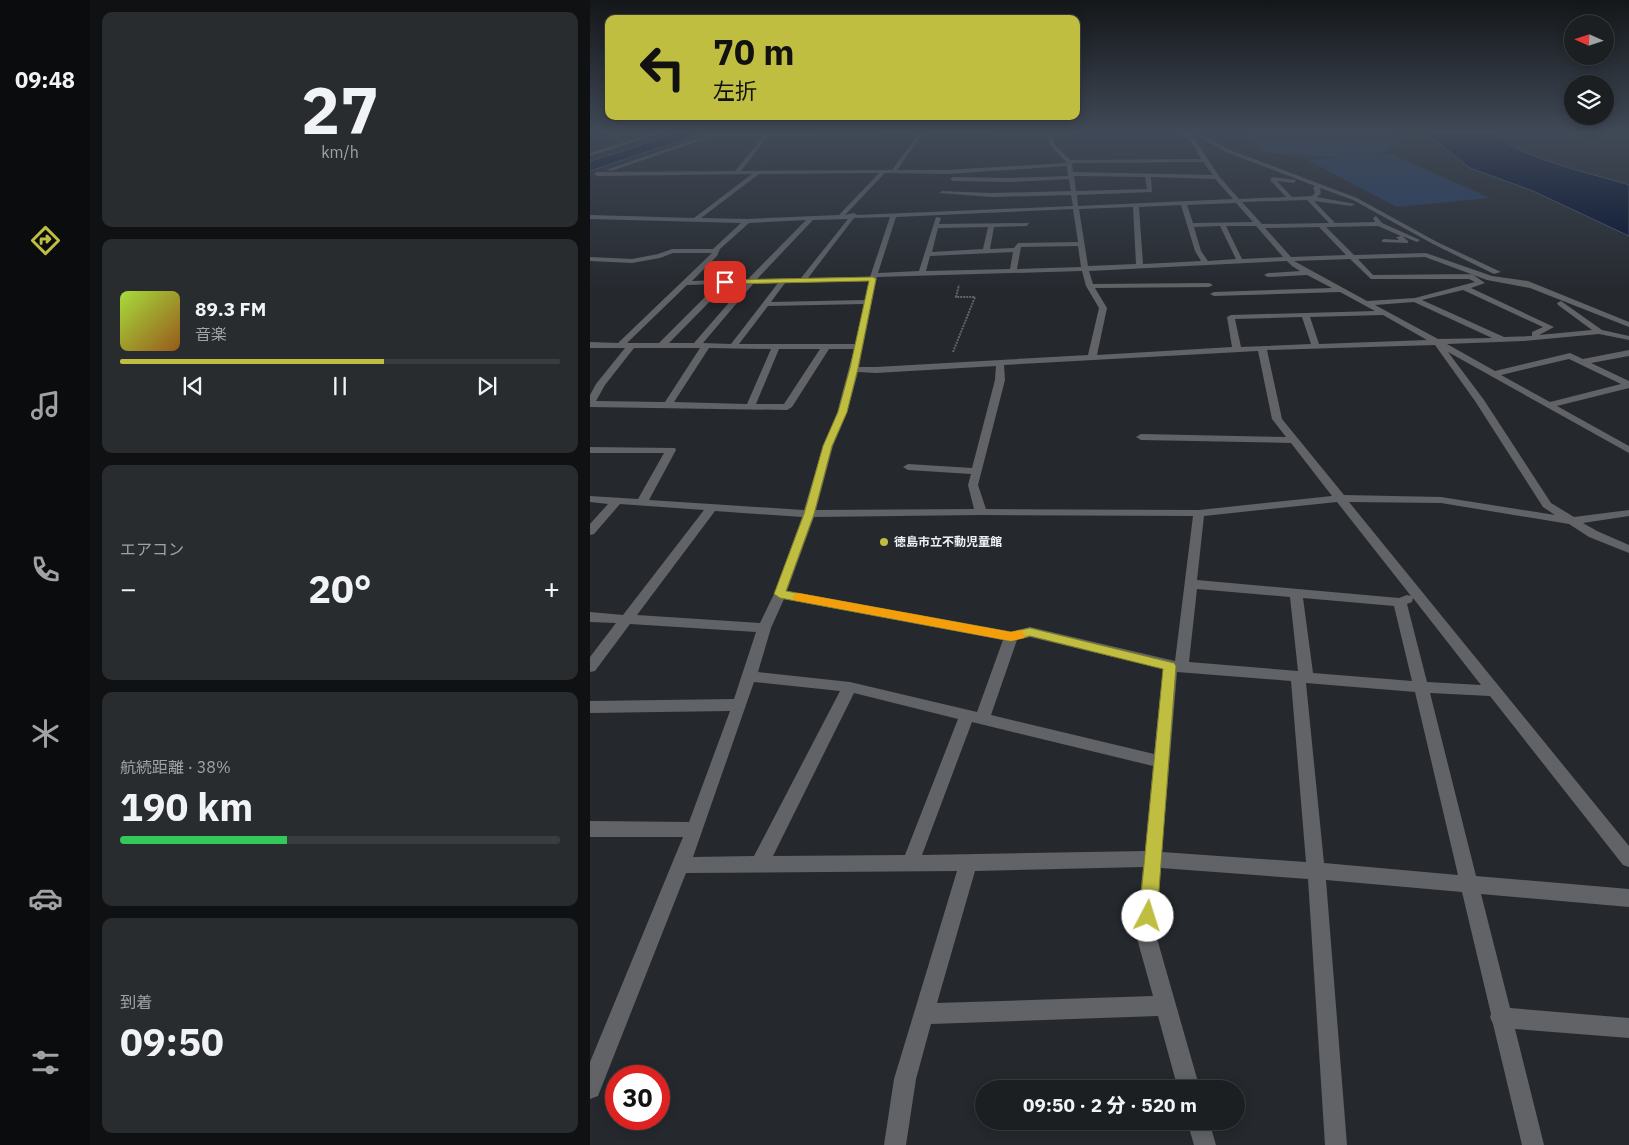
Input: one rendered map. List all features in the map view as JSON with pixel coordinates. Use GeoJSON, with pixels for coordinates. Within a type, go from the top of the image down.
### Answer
{"type":"FeatureCollection","features":[{"type":"Feature","properties":{"kind":"street"},"geometry":{"type":"LineString","coordinates":[[695,220],[740,185]]}},
{"type":"Feature","properties":{"kind":"street"},"geometry":{"type":"LineString","coordinates":[[842,215],[870,185]]}},
{"type":"Feature","properties":{"kind":"street"},"geometry":{"type":"LineString","coordinates":[[973,203],[981,185]]}},
{"type":"Feature","properties":{"kind":"street"},"geometry":{"type":"LineString","coordinates":[[1072,185],[1081,244],[1090,286],[1103,308],[1092,358]]}},
{"type":"Feature","properties":{"kind":"street"},"geometry":{"type":"LineString","coordinates":[[1119,185],[1119,192]]}},
{"type":"Feature","properties":{"kind":"street"},"geometry":{"type":"LineString","coordinates":[[590,217],[747,221],[842,215],[940,212],[973,203],[1073,192],[1150,192],[1149,185]]}},
{"type":"Feature","properties":{"kind":"street"},"geometry":{"type":"LineString","coordinates":[[1224,185],[1287,259],[1306,273],[1385,313],[1629,450]]}},
{"type":"Feature","properties":{"kind":"street"},"geometry":{"type":"LineString","coordinates":[[1278,185],[1292,199]]}},
{"type":"Feature","properties":{"kind":"street"},"geometry":{"type":"LineString","coordinates":[[1308,198],[1318,193],[1316,188],[1320,186]]}},
{"type":"Feature","properties":{"kind":"street"},"geometry":{"type":"LineString","coordinates":[[1320,186],[1417,240],[1501,278],[1533,286]]}},
{"type":"Feature","properties":{"kind":"street"},"geometry":{"type":"LineString","coordinates":[[1320,186],[1355,199],[1435,243],[1490,269],[1629,326]]}},
{"type":"Feature","properties":{"kind":"street"},"geometry":{"type":"LineString","coordinates":[[942,194],[973,203],[1026,209],[1308,198],[1352,204]]}},
{"type":"Feature","properties":{"kind":"street"},"geometry":{"type":"LineString","coordinates":[[1308,198],[1334,225]]}},
{"type":"Feature","properties":{"kind":"street"},"geometry":{"type":"LineString","coordinates":[[1184,204],[1198,251],[1206,263],[1203,274],[1215,297],[1339,290]]}},
{"type":"Feature","properties":{"kind":"street"},"geometry":{"type":"LineString","coordinates":[[1136,206],[1140,266]]}},
{"type":"Feature","properties":{"kind":"street"},"geometry":{"type":"LineString","coordinates":[[1013,271],[1018,245],[1028,234],[1026,209]]}},
{"type":"Feature","properties":{"kind":"street"},"geometry":{"type":"LineString","coordinates":[[922,273],[940,212]]}},
{"type":"Feature","properties":{"kind":"street"},"geometry":{"type":"LineString","coordinates":[[590,1088],[695,830],[740,705],[764,628],[780,594],[809,514],[828,446],[842,412],[854,368],[874,277],[894,214]]}},
{"type":"Feature","properties":{"kind":"street"},"geometry":{"type":"LineString","coordinates":[[803,280],[854,215]]}},
{"type":"Feature","properties":{"kind":"street"},"geometry":{"type":"LineString","coordinates":[[1374,216],[1380,224],[1406,242],[1384,241]]}},
{"type":"Feature","properties":{"kind":"street"},"geometry":{"type":"LineString","coordinates":[[696,346],[751,281],[813,217]]}},
{"type":"Feature","properties":{"kind":"street"},"geometry":{"type":"LineString","coordinates":[[620,345],[715,255],[716,248],[747,221]]}},
{"type":"Feature","properties":{"kind":"street"},"geometry":{"type":"LineString","coordinates":[[1189,226],[1380,224]]}},
{"type":"Feature","properties":{"kind":"street"},"geometry":{"type":"LineString","coordinates":[[936,226],[991,225],[1081,244]]}},
{"type":"Feature","properties":{"kind":"street"},"geometry":{"type":"LineString","coordinates":[[986,252],[991,225]]}},
{"type":"Feature","properties":{"kind":"street"},"geometry":{"type":"LineString","coordinates":[[1222,225],[1240,261]]}},
{"type":"Feature","properties":{"kind":"street"},"geometry":{"type":"LineString","coordinates":[[1321,225],[1371,277],[1469,277]]}},
{"type":"Feature","properties":{"kind":"street"},"geometry":{"type":"LineString","coordinates":[[1394,232],[1417,240],[1435,243]]}},
{"type":"Feature","properties":{"kind":"street"},"geometry":{"type":"LineString","coordinates":[[928,254],[1016,250]]}},
{"type":"Feature","properties":{"kind":"street"},"geometry":{"type":"LineString","coordinates":[[590,259],[632,261],[660,256],[672,251],[716,251]]}},
{"type":"Feature","properties":{"kind":"street"},"geometry":{"type":"LineString","coordinates":[[1206,263],[1351,256],[1426,255],[1490,278],[1533,286]]}},
{"type":"Feature","properties":{"kind":"street"},"geometry":{"type":"LineString","coordinates":[[1364,302],[1415,300],[1481,283],[1426,255]]}},
{"type":"Feature","properties":{"kind":"street"},"geometry":{"type":"LineString","coordinates":[[684,283],[1140,266],[1203,274]]}},
{"type":"Feature","properties":{"kind":"street"},"geometry":{"type":"LineString","coordinates":[[1268,275],[1306,273]]}},
{"type":"Feature","properties":{"kind":"street"},"geometry":{"type":"LineString","coordinates":[[1090,286],[1203,274]]}},
{"type":"Feature","properties":{"kind":"street"},"geometry":{"type":"LineString","coordinates":[[733,346],[783,280]]}},
{"type":"Feature","properties":{"kind":"street"},"geometry":{"type":"LineString","coordinates":[[661,346],[725,282]]}},
{"type":"Feature","properties":{"kind":"street"},"geometry":{"type":"LineString","coordinates":[[1465,288],[1550,327],[1524,339]]}},
{"type":"Feature","properties":{"kind":"street"},"geometry":{"type":"LineString","coordinates":[[1551,293],[1563,305],[1599,332]]}},
{"type":"Feature","properties":{"kind":"street"},"geometry":{"type":"LineString","coordinates":[[1415,300],[1503,339]]}},
{"type":"Feature","properties":{"kind":"street"},"geometry":{"type":"LineString","coordinates":[[765,304],[868,302]]}},
{"type":"Feature","properties":{"kind":"street"},"geometry":{"type":"LineString","coordinates":[[1237,350],[1231,317],[1385,313]]}},
{"type":"Feature","properties":{"kind":"street"},"geometry":{"type":"LineString","coordinates":[[1304,315],[1316,347]]}},
{"type":"Feature","properties":{"kind":"street"},"geometry":{"type":"LineString","coordinates":[[854,368],[876,370],[1262,348],[1524,339],[1599,332],[1629,338]]}},
{"type":"Feature","properties":{"kind":"street"},"geometry":{"type":"LineString","coordinates":[[1437,342],[1480,400],[1547,505],[1594,534],[1629,549]]}},
{"type":"Feature","properties":{"kind":"street"},"geometry":{"type":"LineString","coordinates":[[590,345],[858,347]]}},
{"type":"Feature","properties":{"kind":"street"},"geometry":{"type":"LineString","coordinates":[[632,345],[601,384],[590,404],[787,407],[826,347]]}},
{"type":"Feature","properties":{"kind":"street"},"geometry":{"type":"LineString","coordinates":[[668,405],[706,346]]}},
{"type":"Feature","properties":{"kind":"street"},"geometry":{"type":"LineString","coordinates":[[750,407],[776,347]]}},
{"type":"Feature","properties":{"kind":"street"},"geometry":{"type":"LineString","coordinates":[[1262,348],[1277,419],[1629,859]]}},
{"type":"Feature","properties":{"kind":"street"},"geometry":{"type":"LineString","coordinates":[[1582,362],[1629,352]]}},
{"type":"Feature","properties":{"kind":"street"},"geometry":{"type":"LineString","coordinates":[[1493,374],[1570,356],[1629,385]]}},
{"type":"Feature","properties":{"kind":"street"},"geometry":{"type":"LineString","coordinates":[[981,512],[973,485],[1000,380],[1000,363]]}},
{"type":"Feature","properties":{"kind":"street"},"geometry":{"type":"LineString","coordinates":[[590,384],[601,384]]}},
{"type":"Feature","properties":{"kind":"street"},"geometry":{"type":"LineString","coordinates":[[1549,405],[1629,385]]}},
{"type":"Feature","properties":{"kind":"street"},"geometry":{"type":"LineString","coordinates":[[1614,442],[1629,436]]}},
{"type":"Feature","properties":{"kind":"street"},"geometry":{"type":"LineString","coordinates":[[1140,437],[1294,440]]}},
{"type":"Feature","properties":{"kind":"street"},"geometry":{"type":"LineString","coordinates":[[590,450],[671,450],[642,502]]}},
{"type":"Feature","properties":{"kind":"street"},"geometry":{"type":"LineString","coordinates":[[908,467],[977,471]]}},
{"type":"Feature","properties":{"kind":"street"},"geometry":{"type":"LineString","coordinates":[[590,499],[809,514],[981,512],[1199,514],[1340,498],[1441,500],[1572,521],[1629,513]]}},
{"type":"Feature","properties":{"kind":"street"},"geometry":{"type":"LineString","coordinates":[[590,531],[617,501]]}},
{"type":"Feature","properties":{"kind":"street"},"geometry":{"type":"LineString","coordinates":[[590,666],[712,507]]}},
{"type":"Feature","properties":{"kind":"street"},"geometry":{"type":"LineString","coordinates":[[1187,1080],[1146,935],[1162,762],[1191,584],[1199,514]]}},
{"type":"Feature","properties":{"kind":"street"},"geometry":{"type":"LineString","coordinates":[[1191,584],[1400,602],[1418,595]]}},
{"type":"Feature","properties":{"kind":"street"},"geometry":{"type":"LineString","coordinates":[[780,594],[1011,637],[1030,632],[1176,667],[1421,687],[1494,691]]}},
{"type":"Feature","properties":{"kind":"street"},"geometry":{"type":"LineString","coordinates":[[1296,594],[1336,1145]]}},
{"type":"Feature","properties":{"kind":"street"},"geometry":{"type":"LineString","coordinates":[[1400,602],[1470,883],[1500,1017],[1533,1145]]}},
{"type":"Feature","properties":{"kind":"street"},"geometry":{"type":"LineString","coordinates":[[590,617],[626,621],[764,628]]}},
{"type":"Feature","properties":{"kind":"street"},"geometry":{"type":"LineString","coordinates":[[910,864],[1011,637]]}},
{"type":"Feature","properties":{"kind":"street"},"geometry":{"type":"LineString","coordinates":[[749,676],[850,687],[1162,762]]}},
{"type":"Feature","properties":{"kind":"street"},"geometry":{"type":"LineString","coordinates":[[759,865],[850,687]]}},
{"type":"Feature","properties":{"kind":"street"},"geometry":{"type":"LineString","coordinates":[[590,707],[740,705]]}},
{"type":"Feature","properties":{"kind":"street"},"geometry":{"type":"LineString","coordinates":[[590,829],[695,830]]}},
{"type":"Feature","properties":{"kind":"street"},"geometry":{"type":"LineString","coordinates":[[681,865],[968,864],[1153,859],[1470,883],[1629,898]]}},
{"type":"Feature","properties":{"kind":"street"},"geometry":{"type":"LineString","coordinates":[[894,1145],[905,1079],[968,864]]}},
{"type":"Feature","properties":{"kind":"street"},"geometry":{"type":"LineString","coordinates":[[924,1014],[1166,1006]]}},
{"type":"Feature","properties":{"kind":"street"},"geometry":{"type":"LineString","coordinates":[[1500,1017],[1629,1028]]}},
{"type":"Feature","properties":{"kind":"street"},"geometry":{"type":"LineString","coordinates":[[1201,1130],[1205,1145]]}},
{"type":"Feature","properties":{"kind":"path"},"geometry":{"type":"LineString","coordinates":[[947,366],[975,297],[956,297],[963,272]]}},
{"type":"Feature","properties":{"kind":"shaded area"},"geometry":{"type":"Polygon","coordinates":[[[1356,185],[1462,185],[1490,198],[1397,207],[1356,185]]]}},
{"type":"Feature","properties":{"kind":"shaded area"},"geometry":{"type":"Polygon","coordinates":[[[1518,185],[1629,185],[1629,236],[1518,185]]]}},
{"type":"Feature","properties":{"kind":"slow traffic"},"geometry":{"type":"LineString","coordinates":[[798,597],[1011,637],[1020,635]]}},
{"type":"Feature","properties":{"kind":"place","name":"徳島市立不動児童館"},"geometry":{"type":"Point","coordinates":[884,542]}},
{"type":"Feature","properties":{"kind":"route"},"geometry":{"type":"LineString","coordinates":[[725,282],[873,279],[854,368],[842,412],[828,446],[809,514],[780,594],[1011,637],[1030,632],[1170,666],[1148,916]]}}]}
